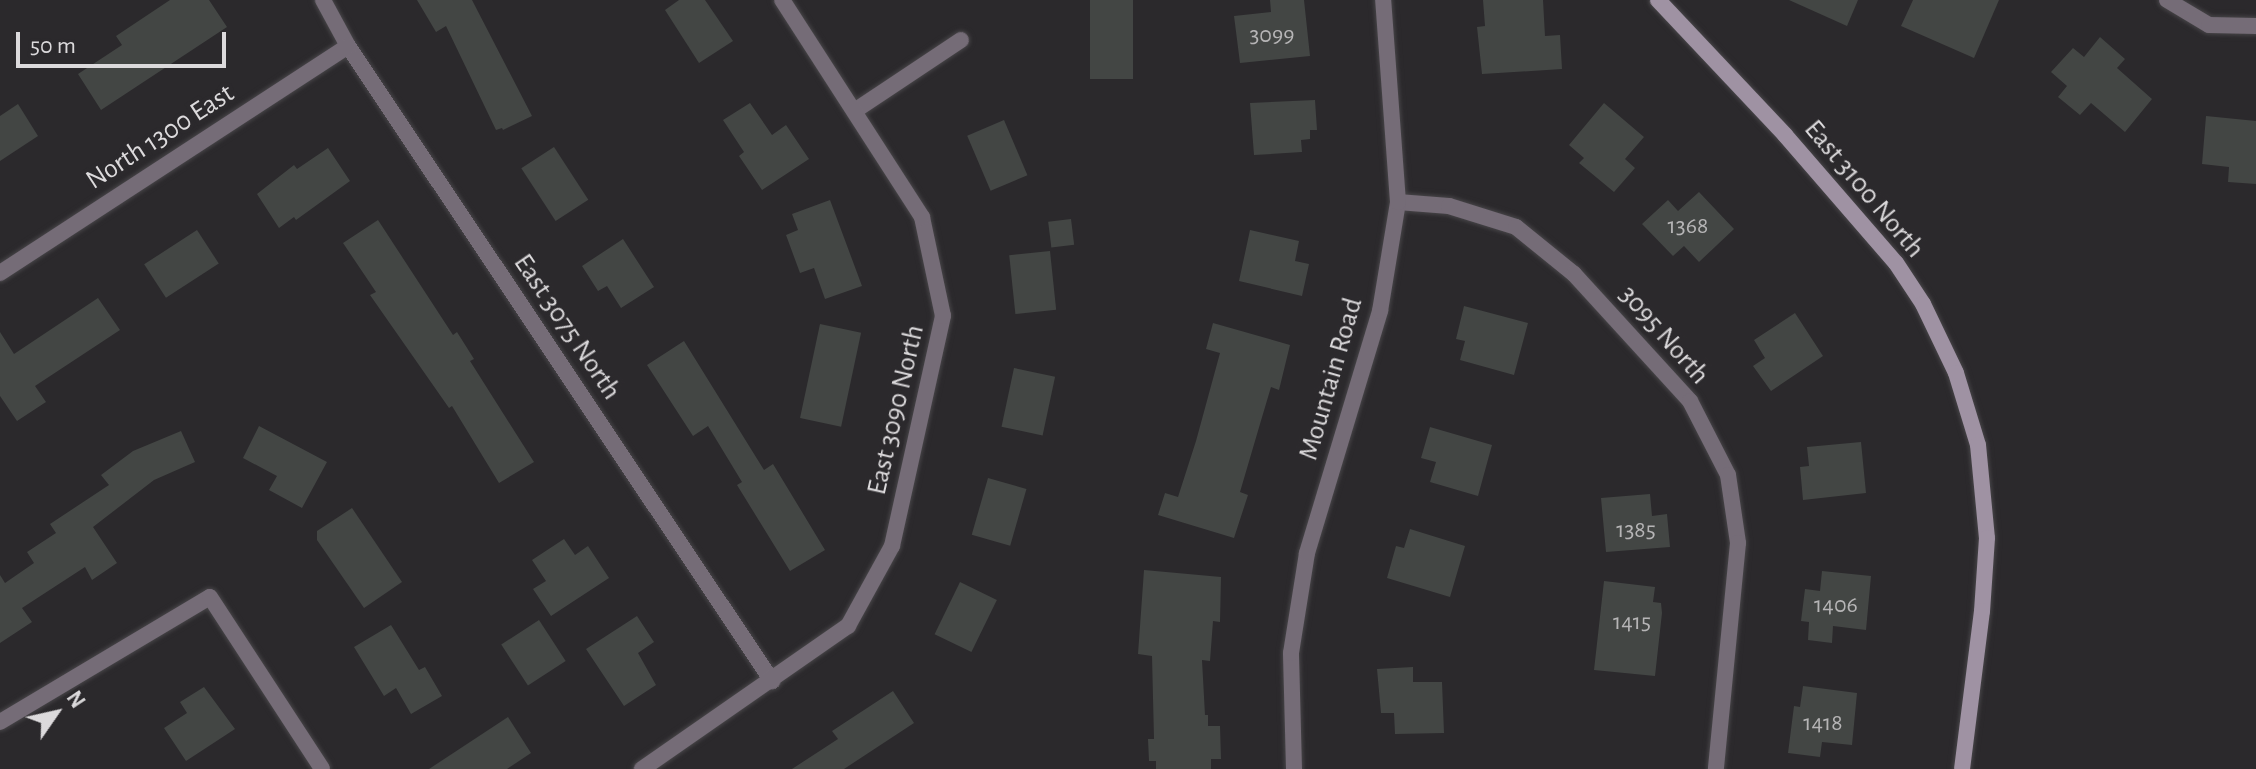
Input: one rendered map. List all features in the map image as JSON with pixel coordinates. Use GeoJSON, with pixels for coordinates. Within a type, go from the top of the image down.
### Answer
{"type":"FeatureCollection","features":[{"type":"Feature","properties":{"kind":"main road","name":"East 3100 North"},"geometry":{"type":"LineString","coordinates":[[1658,0],[1785,135],[1896,263],[1940,338],[1956,373],[1978,445],[1987,538],[1982,611],[1962,769]]}},
{"type":"Feature","properties":{"kind":"street","name":"East 3075 North"},"geometry":{"type":"LineString","coordinates":[[323,0],[348,46],[772,681]]}},
{"type":"Feature","properties":{"kind":"street","name":"East 3090 North"},"geometry":{"type":"LineString","coordinates":[[642,769],[848,626],[892,546],[943,316],[922,217],[856,110],[782,0]]}},
{"type":"Feature","properties":{"kind":"street","name":"Mountain Road"},"geometry":{"type":"LineString","coordinates":[[1294,769],[1291,653],[1307,553],[1380,311],[1398,202],[1383,0]]}},
{"type":"Feature","properties":{"kind":"street"},"geometry":{"type":"LineString","coordinates":[[2167,0],[2209,25],[2256,26]]}},
{"type":"Feature","properties":{"kind":"street"},"geometry":{"type":"LineString","coordinates":[[856,110],[961,40]]}},
{"type":"Feature","properties":{"kind":"street","name":"North 1300 East"},"geometry":{"type":"LineString","coordinates":[[0,273],[348,46]]}},
{"type":"Feature","properties":{"kind":"street","name":"3095 North"},"geometry":{"type":"LineString","coordinates":[[1398,202],[1449,206],[1516,227],[1574,274],[1690,401],[1728,475],[1738,543],[1716,769]]}},
{"type":"Feature","properties":{"kind":"street"},"geometry":{"type":"LineString","coordinates":[[0,722],[210,597],[322,769]]}},
{"type":"Feature","properties":{"kind":"building"},"geometry":{"type":"Polygon","coordinates":[[[170,0],[209,0],[227,27],[101,110],[78,74],[122,45],[116,36],[170,0]]]}},
{"type":"Feature","properties":{"kind":"building"},"geometry":{"type":"Polygon","coordinates":[[[417,0],[472,0],[532,116],[503,130],[496,130],[446,26],[436,32],[417,0]]]}},
{"type":"Feature","properties":{"kind":"building"},"geometry":{"type":"Polygon","coordinates":[[[679,0],[705,0],[733,41],[699,63],[665,10],[679,0]]]}},
{"type":"Feature","properties":{"kind":"building"},"geometry":{"type":"Polygon","coordinates":[[[1090,0],[1133,0],[1133,79],[1090,79],[1090,0]]]}},
{"type":"Feature","properties":{"kind":"building"},"geometry":{"type":"Polygon","coordinates":[[[1270,0],[1304,0],[1310,56],[1240,63],[1234,16],[1271,12],[1270,0]]]}},
{"type":"Feature","properties":{"kind":"building"},"geometry":{"type":"Polygon","coordinates":[[[1483,0],[1543,0],[1545,36],[1560,35],[1562,69],[1482,74],[1477,27],[1485,26],[1483,0]]]}},
{"type":"Feature","properties":{"kind":"building"},"geometry":{"type":"Polygon","coordinates":[[[1789,0],[1858,0],[1847,26],[1789,0]]]}},
{"type":"Feature","properties":{"kind":"building"},"geometry":{"type":"Polygon","coordinates":[[[1913,0],[1999,0],[1974,58],[1901,26],[1913,0]]]}},
{"type":"Feature","properties":{"kind":"building"},"geometry":{"type":"Polygon","coordinates":[[[2100,37],[2125,59],[2117,68],[2152,99],[2125,132],[2091,103],[2080,115],[2058,97],[2067,86],[2051,72],[2073,48],[2084,57],[2100,37]]]}},
{"type":"Feature","properties":{"kind":"building"},"geometry":{"type":"Polygon","coordinates":[[[1315,100],[1317,130],[1310,130],[1310,139],[1301,140],[1302,152],[1254,155],[1250,103],[1315,100]]]}},
{"type":"Feature","properties":{"kind":"building"},"geometry":{"type":"Polygon","coordinates":[[[750,103],[772,135],[786,125],[809,159],[762,190],[739,156],[744,152],[723,120],[750,103]]]}},
{"type":"Feature","properties":{"kind":"building"},"geometry":{"type":"Polygon","coordinates":[[[1604,103],[1644,137],[1625,159],[1635,168],[1614,192],[1579,163],[1584,158],[1569,145],[1604,103]]]}},
{"type":"Feature","properties":{"kind":"building"},"geometry":{"type":"Polygon","coordinates":[[[18,104],[38,136],[0,161],[0,116],[18,104]]]}},
{"type":"Feature","properties":{"kind":"building"},"geometry":{"type":"Polygon","coordinates":[[[2206,116],[2256,121],[2256,184],[2228,182],[2229,167],[2202,164],[2206,116]]]}},
{"type":"Feature","properties":{"kind":"building"},"geometry":{"type":"Polygon","coordinates":[[[1004,120],[1027,175],[991,191],[967,136],[1004,120]]]}},
{"type":"Feature","properties":{"kind":"building"},"geometry":{"type":"Polygon","coordinates":[[[554,147],[588,200],[556,221],[521,168],[554,147]]]}},
{"type":"Feature","properties":{"kind":"building"},"geometry":{"type":"Polygon","coordinates":[[[328,148],[350,181],[296,220],[294,217],[279,228],[257,194],[294,165],[297,169],[328,148]]]}},
{"type":"Feature","properties":{"kind":"building"},"geometry":{"type":"Polygon","coordinates":[[[1699,192],[1734,229],[1699,262],[1684,246],[1673,256],[1642,224],[1668,200],[1678,211],[1699,192]]]}},
{"type":"Feature","properties":{"kind":"building"},"geometry":{"type":"Polygon","coordinates":[[[830,200],[862,286],[825,299],[814,268],[800,273],[786,235],[798,230],[792,214],[830,200]]]}},
{"type":"Feature","properties":{"kind":"building"},"geometry":{"type":"Polygon","coordinates":[[[1071,219],[1074,245],[1051,248],[1048,222],[1071,219]]]}},
{"type":"Feature","properties":{"kind":"building"},"geometry":{"type":"Polygon","coordinates":[[[378,220],[453,335],[457,332],[474,359],[470,361],[534,462],[499,483],[452,406],[449,408],[370,295],[376,292],[343,243],[378,220]]]}},
{"type":"Feature","properties":{"kind":"building"},"geometry":{"type":"Polygon","coordinates":[[[197,230],[219,264],[166,298],[144,264],[197,230]]]}},
{"type":"Feature","properties":{"kind":"building"},"geometry":{"type":"Polygon","coordinates":[[[1250,230],[1299,241],[1295,261],[1309,264],[1302,296],[1239,281],[1250,230]]]}},
{"type":"Feature","properties":{"kind":"building"},"geometry":{"type":"Polygon","coordinates":[[[623,239],[654,287],[621,308],[607,286],[598,291],[582,266],[623,239]]]}},
{"type":"Feature","properties":{"kind":"building"},"geometry":{"type":"Polygon","coordinates":[[[1050,251],[1056,310],[1015,314],[1009,255],[1050,251]]]}},
{"type":"Feature","properties":{"kind":"building"},"geometry":{"type":"Polygon","coordinates":[[[98,298],[120,330],[35,386],[46,402],[17,421],[0,396],[0,332],[14,354],[98,298]]]}},
{"type":"Feature","properties":{"kind":"building"},"geometry":{"type":"Polygon","coordinates":[[[1464,306],[1528,323],[1514,375],[1460,360],[1465,341],[1456,339],[1464,306]]]}},
{"type":"Feature","properties":{"kind":"building"},"geometry":{"type":"Polygon","coordinates":[[[1795,313],[1823,356],[1771,391],[1753,366],[1765,358],[1754,340],[1795,313]]]}},
{"type":"Feature","properties":{"kind":"building"},"geometry":{"type":"Polygon","coordinates":[[[1213,323],[1290,345],[1279,390],[1271,387],[1240,492],[1248,495],[1234,538],[1158,515],[1165,493],[1178,497],[1196,441],[1220,353],[1206,349],[1213,323]]]}},
{"type":"Feature","properties":{"kind":"building"},"geometry":{"type":"Polygon","coordinates":[[[820,324],[861,333],[841,427],[800,418],[820,324]]]}},
{"type":"Feature","properties":{"kind":"building"},"geometry":{"type":"Polygon","coordinates":[[[684,341],[764,470],[773,464],[825,550],[790,571],[737,485],[742,482],[708,426],[693,436],[647,365],[684,341]]]}},
{"type":"Feature","properties":{"kind":"building"},"geometry":{"type":"Polygon","coordinates":[[[1014,368],[1055,377],[1043,435],[1002,427],[1014,368]]]}},
{"type":"Feature","properties":{"kind":"building"},"geometry":{"type":"Polygon","coordinates":[[[259,426],[327,462],[302,508],[269,490],[277,476],[243,458],[259,426]]]}},
{"type":"Feature","properties":{"kind":"building"},"geometry":{"type":"Polygon","coordinates":[[[1430,427],[1492,445],[1478,496],[1430,482],[1436,462],[1421,458],[1430,427]]]}},
{"type":"Feature","properties":{"kind":"building"},"geometry":{"type":"Polygon","coordinates":[[[181,431],[195,462],[154,480],[93,527],[117,563],[92,580],[85,567],[22,608],[32,622],[0,643],[0,575],[5,583],[34,563],[27,552],[56,533],[50,524],[109,485],[101,475],[133,451],[181,431]]]}},
{"type":"Feature","properties":{"kind":"building"},"geometry":{"type":"Polygon","coordinates":[[[1861,442],[1866,493],[1803,500],[1800,467],[1809,466],[1807,447],[1861,442]]]}},
{"type":"Feature","properties":{"kind":"building"},"geometry":{"type":"Polygon","coordinates":[[[988,478],[1026,489],[1010,546],[972,535],[988,478]]]}},
{"type":"Feature","properties":{"kind":"building"},"geometry":{"type":"Polygon","coordinates":[[[1650,494],[1652,516],[1667,514],[1670,547],[1606,552],[1601,498],[1650,494]]]}},
{"type":"Feature","properties":{"kind":"building"},"geometry":{"type":"Polygon","coordinates":[[[352,508],[402,582],[364,608],[317,540],[317,531],[352,508]]]}},
{"type":"Feature","properties":{"kind":"building"},"geometry":{"type":"Polygon","coordinates":[[[1410,529],[1465,546],[1450,597],[1387,578],[1396,546],[1404,548],[1410,529]]]}},
{"type":"Feature","properties":{"kind":"building"},"geometry":{"type":"Polygon","coordinates":[[[564,539],[575,555],[588,546],[609,578],[551,616],[533,589],[546,581],[532,560],[564,539]]]}},
{"type":"Feature","properties":{"kind":"building"},"geometry":{"type":"Polygon","coordinates":[[[1144,570],[1221,577],[1220,622],[1213,621],[1210,661],[1202,660],[1208,726],[1220,726],[1221,759],[1211,759],[1211,769],[1156,769],[1156,761],[1149,761],[1148,739],[1154,739],[1152,656],[1138,654],[1144,570]]]}},
{"type":"Feature","properties":{"kind":"building"},"geometry":{"type":"Polygon","coordinates":[[[1822,571],[1871,576],[1866,630],[1833,626],[1832,643],[1808,640],[1809,622],[1801,621],[1805,589],[1820,591],[1822,571]]]}},
{"type":"Feature","properties":{"kind":"building"},"geometry":{"type":"Polygon","coordinates":[[[1604,581],[1655,587],[1653,602],[1661,603],[1662,613],[1655,676],[1594,670],[1604,581]]]}},
{"type":"Feature","properties":{"kind":"building"},"geometry":{"type":"Polygon","coordinates":[[[960,582],[997,600],[971,652],[935,634],[960,582]]]}},
{"type":"Feature","properties":{"kind":"building"},"geometry":{"type":"Polygon","coordinates":[[[637,616],[654,642],[638,653],[656,685],[624,706],[586,649],[637,616]]]}},
{"type":"Feature","properties":{"kind":"building"},"geometry":{"type":"Polygon","coordinates":[[[539,620],[566,661],[528,686],[501,645],[539,620]]]}},
{"type":"Feature","properties":{"kind":"building"},"geometry":{"type":"Polygon","coordinates":[[[391,625],[419,670],[425,667],[442,696],[411,714],[396,688],[384,696],[354,647],[391,625]]]}},
{"type":"Feature","properties":{"kind":"building"},"geometry":{"type":"Polygon","coordinates":[[[1413,667],[1413,682],[1442,682],[1444,733],[1395,734],[1394,713],[1381,713],[1377,669],[1413,667]]]}},
{"type":"Feature","properties":{"kind":"building"},"geometry":{"type":"Polygon","coordinates":[[[1803,686],[1857,693],[1852,745],[1822,742],[1820,757],[1788,753],[1794,706],[1800,707],[1803,686]]]}},
{"type":"Feature","properties":{"kind":"building"},"geometry":{"type":"Polygon","coordinates":[[[204,687],[235,729],[186,761],[164,728],[187,713],[180,702],[204,687]]]}},
{"type":"Feature","properties":{"kind":"building"},"geometry":{"type":"Polygon","coordinates":[[[893,691],[914,723],[844,769],[792,769],[838,739],[832,731],[893,691]]]}},
{"type":"Feature","properties":{"kind":"building"},"geometry":{"type":"Polygon","coordinates":[[[508,717],[531,753],[507,769],[429,769],[508,717]]]}}]}
